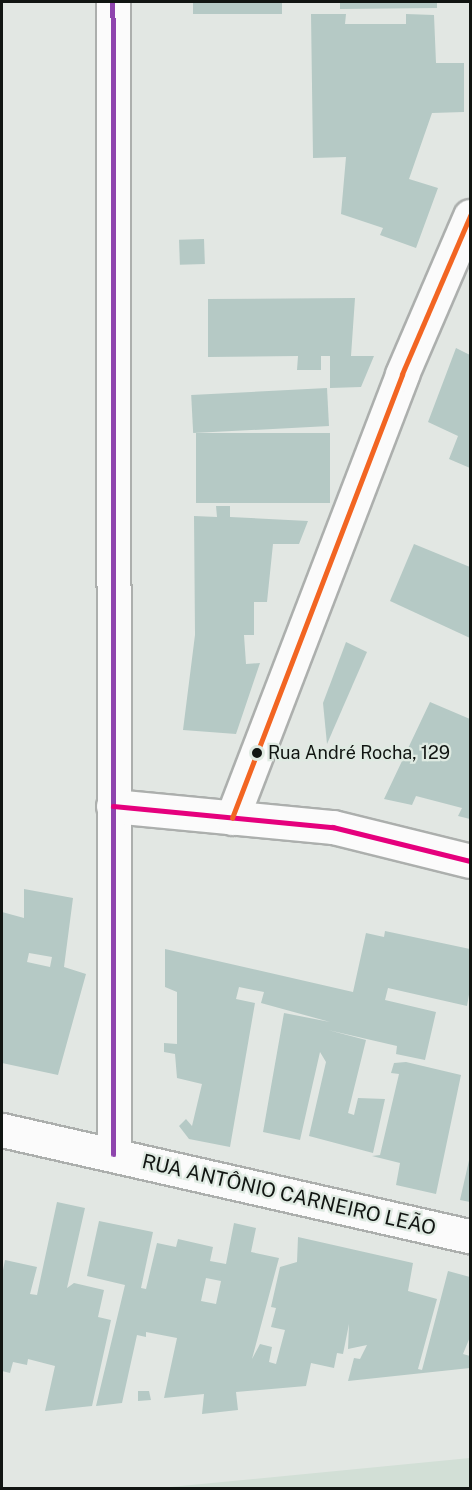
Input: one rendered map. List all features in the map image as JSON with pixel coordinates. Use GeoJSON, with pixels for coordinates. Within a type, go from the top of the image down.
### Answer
{"type":"FeatureCollection","features":[{"type":"Feature","properties":{"kind":"street"},"geometry":{"type":"LineString","coordinates":[[113,2],[114,1154]]}},
{"type":"Feature","properties":{"kind":"street"},"geometry":{"type":"LineString","coordinates":[[232,818],[402,375],[471,216]]}},
{"type":"Feature","properties":{"kind":"street"},"geometry":{"type":"LineString","coordinates":[[113,807],[333,827],[471,861]]}},
{"type":"Feature","properties":{"kind":"street","name":"RUA ANTÔNIO CARNEIRO LEÃO"},"geometry":{"type":"LineString","coordinates":[[2,1130],[471,1236]]}},
{"type":"Feature","properties":{"kind":"shaded area"},"geometry":{"type":"Polygon","coordinates":[[[470,1458],[470,1488],[160,1488],[470,1458]]]}},
{"type":"Feature","properties":{"kind":"building"},"geometry":{"type":"Polygon","coordinates":[[[193,2],[282,2],[282,14],[193,14],[193,2]]]}},
{"type":"Feature","properties":{"kind":"building"},"geometry":{"type":"Polygon","coordinates":[[[340,2],[437,2],[437,8],[340,9],[340,2]]]}},
{"type":"Feature","properties":{"kind":"building"},"geometry":{"type":"Polygon","coordinates":[[[311,14],[346,14],[345,24],[406,24],[406,14],[434,15],[436,63],[464,63],[464,112],[432,113],[409,179],[438,188],[416,248],[380,235],[383,228],[341,214],[346,157],[313,158],[311,14]]]}},
{"type":"Feature","properties":{"kind":"building"},"geometry":{"type":"Polygon","coordinates":[[[204,239],[205,264],[180,265],[179,240],[204,239]]]}},
{"type":"Feature","properties":{"kind":"building"},"geometry":{"type":"Polygon","coordinates":[[[355,298],[351,356],[374,356],[361,387],[330,388],[330,356],[321,356],[321,370],[297,370],[298,356],[208,357],[208,299],[355,298]]]}},
{"type":"Feature","properties":{"kind":"building"},"geometry":{"type":"Polygon","coordinates":[[[456,348],[470,355],[470,468],[449,459],[458,436],[428,422],[456,348]]]}},
{"type":"Feature","properties":{"kind":"building"},"geometry":{"type":"Polygon","coordinates":[[[327,388],[329,426],[193,433],[191,395],[327,388]]]}},
{"type":"Feature","properties":{"kind":"building"},"geometry":{"type":"Polygon","coordinates":[[[196,433],[330,433],[330,503],[196,503],[196,433]]]}},
{"type":"Feature","properties":{"kind":"building"},"geometry":{"type":"Polygon","coordinates":[[[216,506],[230,506],[230,517],[308,521],[299,544],[273,544],[267,602],[254,602],[254,635],[244,635],[246,664],[260,663],[236,734],[183,730],[195,635],[194,516],[217,517],[216,506]]]}},
{"type":"Feature","properties":{"kind":"building"},"geometry":{"type":"Polygon","coordinates":[[[414,544],[470,567],[470,638],[390,601],[414,544]]]}},
{"type":"Feature","properties":{"kind":"building"},"geometry":{"type":"Polygon","coordinates":[[[346,642],[367,652],[327,744],[323,703],[346,642]]]}},
{"type":"Feature","properties":{"kind":"building"},"geometry":{"type":"Polygon","coordinates":[[[430,702],[470,719],[470,819],[458,816],[462,808],[416,796],[412,805],[384,799],[430,702]]]}},
{"type":"Feature","properties":{"kind":"building"},"geometry":{"type":"Polygon","coordinates":[[[24,889],[73,898],[64,967],[86,974],[58,1075],[2,1063],[2,912],[24,918],[24,889]],[[29,953],[27,962],[50,967],[52,957],[29,953]]]}},
{"type":"Feature","properties":{"kind":"building"},"geometry":{"type":"Polygon","coordinates":[[[385,931],[470,949],[470,989],[467,1006],[388,988],[385,1000],[436,1012],[425,1060],[396,1054],[397,1046],[328,1030],[366,1040],[348,1113],[354,1115],[358,1098],[385,1099],[373,1153],[309,1136],[326,1062],[320,1052],[300,1140],[263,1132],[284,1013],[330,1022],[261,1003],[264,992],[239,987],[236,999],[255,1003],[230,1147],[189,1139],[179,1126],[186,1119],[192,1126],[202,1084],[177,1078],[175,1054],[164,1052],[164,1043],[177,1044],[177,992],[165,987],[165,949],[353,992],[366,933],[384,937],[385,931]]]}},
{"type":"Feature","properties":{"kind":"building"},"geometry":{"type":"Polygon","coordinates":[[[406,1062],[461,1075],[436,1194],[396,1185],[400,1163],[372,1156],[380,1155],[399,1074],[391,1073],[394,1063],[406,1062]]]}},
{"type":"Feature","properties":{"kind":"building"},"geometry":{"type":"Polygon","coordinates":[[[470,1156],[470,1202],[460,1200],[470,1156]]]}},
{"type":"Feature","properties":{"kind":"building"},"geometry":{"type":"Polygon","coordinates":[[[57,1202],[85,1208],[67,1288],[74,1283],[104,1290],[98,1317],[111,1320],[92,1406],[45,1411],[55,1366],[28,1359],[27,1365],[13,1362],[10,1373],[2,1371],[2,1275],[5,1260],[37,1267],[30,1294],[37,1295],[57,1202]]]}},
{"type":"Feature","properties":{"kind":"building"},"geometry":{"type":"Polygon","coordinates":[[[99,1221],[153,1232],[141,1288],[146,1289],[157,1243],[176,1247],[178,1239],[213,1247],[210,1261],[226,1264],[234,1223],[256,1228],[251,1252],[279,1258],[252,1359],[260,1344],[272,1347],[269,1362],[276,1364],[285,1330],[271,1327],[276,1308],[271,1307],[280,1267],[297,1262],[298,1237],[413,1263],[408,1291],[437,1299],[418,1369],[422,1370],[448,1271],[470,1277],[470,1337],[463,1354],[470,1356],[470,1368],[348,1381],[354,1358],[360,1359],[367,1345],[348,1349],[349,1324],[343,1354],[337,1353],[334,1368],[311,1363],[306,1386],[236,1392],[238,1410],[202,1414],[204,1394],[164,1398],[177,1338],[146,1332],[146,1337],[137,1335],[122,1403],[96,1406],[125,1285],[87,1276],[99,1221]],[[206,1278],[201,1301],[216,1304],[221,1281],[206,1278]]]}},
{"type":"Feature","properties":{"kind":"building"},"geometry":{"type":"Polygon","coordinates":[[[138,1391],[149,1391],[151,1400],[138,1401],[138,1391]]]}},
{"type":"Feature","properties":{"kind":"transit line"},"geometry":{"type":"LineString","coordinates":[[113,2],[114,1154]]}},
{"type":"Feature","properties":{"kind":"transit line"},"geometry":{"type":"LineString","coordinates":[[232,818],[402,374],[470,216]]}},
{"type":"Feature","properties":{"kind":"transit line"},"geometry":{"type":"LineString","coordinates":[[113,806],[333,827],[470,861]]}},
{"type":"Feature","properties":{"kind":"place","name":"Rua André Rocha, 129"},"geometry":{"type":"Point","coordinates":[257,753]}}]}
